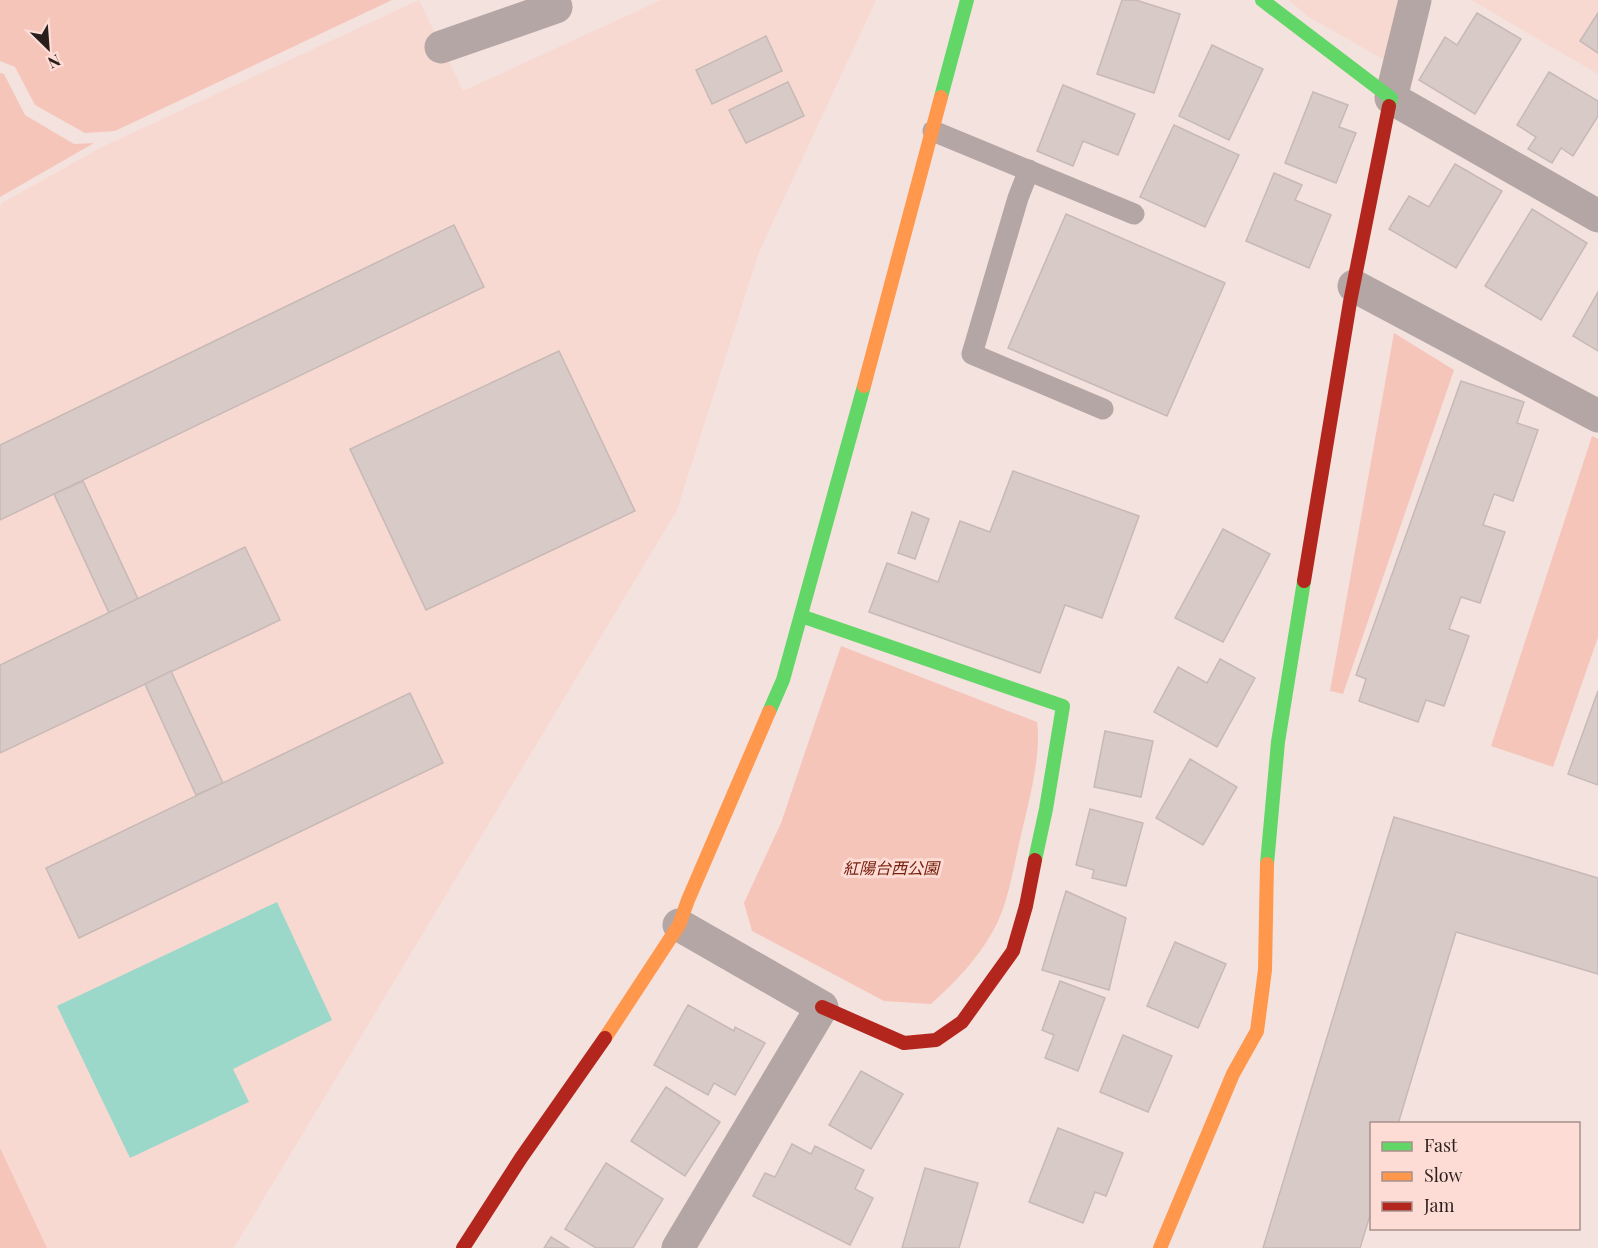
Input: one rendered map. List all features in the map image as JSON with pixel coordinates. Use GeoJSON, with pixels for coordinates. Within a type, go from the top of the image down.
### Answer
{"type":"FeatureCollection","features":[{"type":"Feature","properties":{"kind":"street"},"geometry":{"type":"LineString","coordinates":[[463,1248],[521,1158],[616,1022],[679,925],[783,680],[967,0]]}},
{"type":"Feature","properties":{"kind":"street"},"geometry":{"type":"LineString","coordinates":[[1262,0],[1390,98],[1598,216]]}},
{"type":"Feature","properties":{"kind":"street"},"geometry":{"type":"LineString","coordinates":[[1160,1248],[1233,1074],[1257,1031],[1265,970],[1266,880],[1278,742],[1354,286],[1390,98],[1415,0]]}},
{"type":"Feature","properties":{"kind":"street"},"geometry":{"type":"LineString","coordinates":[[441,47],[560,2]]}},
{"type":"Feature","properties":{"kind":"street"},"geometry":{"type":"LineString","coordinates":[[1354,286],[1598,416]]}},
{"type":"Feature","properties":{"kind":"street"},"geometry":{"type":"LineString","coordinates":[[679,925],[822,1007],[904,1043],[936,1040],[962,1022],[1013,951],[1026,906],[1064,706],[801,616]]}},
{"type":"Feature","properties":{"kind":"street"},"geometry":{"type":"LineString","coordinates":[[678,1248],[822,1007]]}},
{"type":"Feature","properties":{"kind":"lane"},"geometry":{"type":"LineString","coordinates":[[933,130],[1134,214]]}},
{"type":"Feature","properties":{"kind":"lane"},"geometry":{"type":"LineString","coordinates":[[1029,170],[1018,198],[972,354],[1103,409]]}},
{"type":"Feature","properties":{"kind":"shaded area"},"geometry":{"type":"Polygon","coordinates":[[[419,0],[463,91],[661,0],[876,0],[759,252],[677,510],[234,1248],[0,1248],[0,207],[2,203],[100,148],[419,0]]]}},
{"type":"Feature","properties":{"kind":"shaded area"},"geometry":{"type":"Polygon","coordinates":[[[1289,0],[1402,0],[1388,62],[1309,17],[1289,0]]]}},
{"type":"Feature","properties":{"kind":"shaded area"},"geometry":{"type":"Polygon","coordinates":[[[1471,0],[1598,0],[1598,74],[1471,0]]]}},
{"type":"Feature","properties":{"kind":"green space"},"geometry":{"type":"Polygon","coordinates":[[[0,0],[392,0],[115,131],[85,133],[35,105],[15,67],[0,61],[0,0]]]}},
{"type":"Feature","properties":{"kind":"green space"},"geometry":{"type":"Polygon","coordinates":[[[0,73],[4,74],[25,115],[74,144],[94,143],[0,197],[0,73]]]}},
{"type":"Feature","properties":{"kind":"green space"},"geometry":{"type":"Polygon","coordinates":[[[1394,333],[1454,370],[1343,694],[1330,691],[1394,333]]]}},
{"type":"Feature","properties":{"kind":"green space"},"geometry":{"type":"Polygon","coordinates":[[[1592,436],[1598,439],[1598,637],[1553,767],[1491,746],[1592,436]]]}},
{"type":"Feature","properties":{"kind":"green space","name":"紅陽台西公園"},"geometry":{"type":"Polygon","coordinates":[[[841,646],[1037,722],[1038,736],[1033,783],[1012,877],[998,922],[973,961],[931,1004],[884,1001],[752,931],[744,903],[781,823],[841,646]]]}},
{"type":"Feature","properties":{"kind":"green space"},"geometry":{"type":"Polygon","coordinates":[[[0,1148],[47,1248],[0,1248],[0,1148]]]}},
{"type":"Feature","properties":{"kind":"water"},"geometry":{"type":"Polygon","coordinates":[[[277,902],[332,1020],[233,1069],[249,1102],[130,1158],[57,1006],[277,902]]]}},
{"type":"Feature","properties":{"kind":"building"},"geometry":{"type":"Polygon","coordinates":[[[1122,0],[1136,0],[1180,14],[1154,93],[1097,74],[1122,0]]]}},
{"type":"Feature","properties":{"kind":"building"},"geometry":{"type":"Polygon","coordinates":[[[1477,13],[1521,39],[1475,114],[1419,80],[1445,37],[1457,45],[1477,13]]]}},
{"type":"Feature","properties":{"kind":"building"},"geometry":{"type":"Polygon","coordinates":[[[1598,13],[1598,53],[1580,41],[1598,13]]]}},
{"type":"Feature","properties":{"kind":"building"},"geometry":{"type":"Polygon","coordinates":[[[766,36],[782,71],[712,104],[696,70],[766,36]]]}},
{"type":"Feature","properties":{"kind":"building"},"geometry":{"type":"Polygon","coordinates":[[[1212,45],[1263,69],[1229,140],[1179,116],[1212,45]]]}},
{"type":"Feature","properties":{"kind":"building"},"geometry":{"type":"Polygon","coordinates":[[[1549,72],[1598,101],[1598,116],[1573,156],[1561,148],[1552,163],[1528,149],[1536,137],[1517,125],[1549,72]]]}},
{"type":"Feature","properties":{"kind":"building"},"geometry":{"type":"Polygon","coordinates":[[[788,82],[804,116],[746,143],[729,110],[788,82]]]}},
{"type":"Feature","properties":{"kind":"building"},"geometry":{"type":"Polygon","coordinates":[[[1063,85],[1135,114],[1118,155],[1083,141],[1073,166],[1037,151],[1063,85]]]}},
{"type":"Feature","properties":{"kind":"building"},"geometry":{"type":"Polygon","coordinates":[[[1313,92],[1348,105],[1339,127],[1356,133],[1336,183],[1285,163],[1313,92]]]}},
{"type":"Feature","properties":{"kind":"building"},"geometry":{"type":"Polygon","coordinates":[[[1174,125],[1239,155],[1205,227],[1140,197],[1174,125]]]}},
{"type":"Feature","properties":{"kind":"building"},"geometry":{"type":"Polygon","coordinates":[[[1455,164],[1502,191],[1456,268],[1389,229],[1409,196],[1429,207],[1455,164]]]}},
{"type":"Feature","properties":{"kind":"building"},"geometry":{"type":"Polygon","coordinates":[[[1274,173],[1302,185],[1295,200],[1331,215],[1309,268],[1246,241],[1274,173]]]}},
{"type":"Feature","properties":{"kind":"building"},"geometry":{"type":"Polygon","coordinates":[[[1532,209],[1587,243],[1541,320],[1485,286],[1532,209]]]}},
{"type":"Feature","properties":{"kind":"building"},"geometry":{"type":"Polygon","coordinates":[[[1066,214],[1225,283],[1167,416],[1008,348],[1066,214]]]}},
{"type":"Feature","properties":{"kind":"building"},"geometry":{"type":"Polygon","coordinates":[[[454,225],[484,287],[0,520],[0,445],[454,225]]]}},
{"type":"Feature","properties":{"kind":"building"},"geometry":{"type":"Polygon","coordinates":[[[1598,292],[1598,351],[1573,336],[1598,292]]]}},
{"type":"Feature","properties":{"kind":"building"},"geometry":{"type":"Polygon","coordinates":[[[559,351],[635,511],[426,610],[350,449],[559,351]]]}},
{"type":"Feature","properties":{"kind":"building"},"geometry":{"type":"Polygon","coordinates":[[[1461,381],[1524,402],[1517,423],[1538,430],[1513,501],[1494,494],[1483,525],[1505,532],[1480,603],[1461,597],[1449,629],[1469,636],[1444,706],[1426,700],[1418,722],[1359,701],[1366,679],[1356,675],[1461,381]]]}},
{"type":"Feature","properties":{"kind":"building"},"geometry":{"type":"Polygon","coordinates":[[[1013,471],[1139,516],[1102,618],[1065,605],[1040,673],[869,612],[887,563],[938,582],[960,521],[990,532],[1013,471]]]}},
{"type":"Feature","properties":{"kind":"building"},"geometry":{"type":"Polygon","coordinates":[[[83,481],[138,599],[109,613],[54,494],[83,481]]]}},
{"type":"Feature","properties":{"kind":"building"},"geometry":{"type":"Polygon","coordinates":[[[912,512],[929,519],[915,559],[898,553],[912,512]]]}},
{"type":"Feature","properties":{"kind":"building"},"geometry":{"type":"Polygon","coordinates":[[[1223,529],[1270,554],[1223,642],[1175,618],[1223,529]]]}},
{"type":"Feature","properties":{"kind":"building"},"geometry":{"type":"Polygon","coordinates":[[[245,547],[280,620],[0,753],[0,665],[245,547]]]}},
{"type":"Feature","properties":{"kind":"building"},"geometry":{"type":"Polygon","coordinates":[[[1220,659],[1255,678],[1217,747],[1154,712],[1178,667],[1207,683],[1220,659]]]}},
{"type":"Feature","properties":{"kind":"building"},"geometry":{"type":"Polygon","coordinates":[[[171,671],[223,783],[196,795],[145,684],[171,671]]]}},
{"type":"Feature","properties":{"kind":"building"},"geometry":{"type":"Polygon","coordinates":[[[1598,691],[1598,785],[1568,774],[1598,691]]]}},
{"type":"Feature","properties":{"kind":"building"},"geometry":{"type":"Polygon","coordinates":[[[410,693],[443,763],[79,938],[46,868],[410,693]]]}},
{"type":"Feature","properties":{"kind":"building"},"geometry":{"type":"Polygon","coordinates":[[[1105,731],[1153,741],[1141,797],[1094,787],[1105,731]]]}},
{"type":"Feature","properties":{"kind":"building"},"geometry":{"type":"Polygon","coordinates":[[[1190,759],[1237,787],[1203,845],[1156,818],[1190,759]]]}},
{"type":"Feature","properties":{"kind":"building"},"geometry":{"type":"Polygon","coordinates":[[[1090,809],[1143,823],[1126,886],[1092,878],[1094,870],[1076,865],[1090,809]]]}},
{"type":"Feature","properties":{"kind":"building"},"geometry":{"type":"Polygon","coordinates":[[[1394,817],[1598,878],[1598,974],[1456,932],[1399,1122],[1370,1122],[1370,1216],[1360,1248],[1263,1248],[1394,817]]]}},
{"type":"Feature","properties":{"kind":"building"},"geometry":{"type":"Polygon","coordinates":[[[1066,891],[1126,918],[1109,990],[1042,970],[1066,891]]]}},
{"type":"Feature","properties":{"kind":"building"},"geometry":{"type":"Polygon","coordinates":[[[1175,942],[1226,964],[1198,1028],[1147,1006],[1175,942]]]}},
{"type":"Feature","properties":{"kind":"building"},"geometry":{"type":"Polygon","coordinates":[[[1060,981],[1105,998],[1078,1071],[1045,1058],[1054,1035],[1042,1030],[1060,981]]]}},
{"type":"Feature","properties":{"kind":"building"},"geometry":{"type":"Polygon","coordinates":[[[688,1005],[734,1031],[735,1027],[765,1043],[735,1095],[714,1083],[708,1095],[654,1065],[688,1005]]]}},
{"type":"Feature","properties":{"kind":"building"},"geometry":{"type":"Polygon","coordinates":[[[1123,1035],[1172,1056],[1148,1112],[1100,1092],[1123,1035]]]}},
{"type":"Feature","properties":{"kind":"building"},"geometry":{"type":"Polygon","coordinates":[[[861,1071],[903,1094],[871,1149],[829,1125],[861,1071]]]}},
{"type":"Feature","properties":{"kind":"building"},"geometry":{"type":"Polygon","coordinates":[[[666,1087],[720,1122],[685,1176],[631,1141],[666,1087]]]}},
{"type":"Feature","properties":{"kind":"building"},"geometry":{"type":"Polygon","coordinates":[[[1058,1128],[1123,1153],[1106,1196],[1095,1192],[1083,1223],[1029,1202],[1058,1128]]]}},
{"type":"Feature","properties":{"kind":"building"},"geometry":{"type":"Polygon","coordinates":[[[792,1144],[811,1154],[815,1146],[864,1170],[855,1189],[873,1198],[850,1245],[753,1196],[765,1173],[775,1177],[792,1144]]]}},
{"type":"Feature","properties":{"kind":"building"},"geometry":{"type":"Polygon","coordinates":[[[606,1163],[663,1199],[633,1248],[596,1248],[565,1229],[606,1163]]]}},
{"type":"Feature","properties":{"kind":"building"},"geometry":{"type":"Polygon","coordinates":[[[925,1168],[978,1183],[959,1248],[902,1248],[925,1168]]]}},
{"type":"Feature","properties":{"kind":"building"},"geometry":{"type":"Polygon","coordinates":[[[551,1237],[569,1248],[544,1248],[551,1237]]]}},
{"type":"Feature","properties":{"kind":"traffic: fast"},"geometry":{"type":"LineString","coordinates":[[941,97],[967,0]]}},
{"type":"Feature","properties":{"kind":"traffic: fast"},"geometry":{"type":"LineString","coordinates":[[1262,0],[1391,98],[1389,106]]}},
{"type":"Feature","properties":{"kind":"traffic: fast"},"geometry":{"type":"LineString","coordinates":[[769,712],[783,680],[864,386]]}},
{"type":"Feature","properties":{"kind":"traffic: fast"},"geometry":{"type":"LineString","coordinates":[[1267,864],[1278,742],[1304,581]]}},
{"type":"Feature","properties":{"kind":"traffic: fast"},"geometry":{"type":"LineString","coordinates":[[801,616],[1063,706],[1035,860]]}},
{"type":"Feature","properties":{"kind":"traffic: slow"},"geometry":{"type":"LineString","coordinates":[[864,386],[941,97]]}},
{"type":"Feature","properties":{"kind":"traffic: slow"},"geometry":{"type":"LineString","coordinates":[[605,1038],[679,925],[769,712]]}},
{"type":"Feature","properties":{"kind":"traffic: slow"},"geometry":{"type":"LineString","coordinates":[[1160,1248],[1233,1074],[1257,1031],[1265,970],[1267,864]]}},
{"type":"Feature","properties":{"kind":"traffic: jam"},"geometry":{"type":"LineString","coordinates":[[1304,581],[1350,302],[1389,106]]}},
{"type":"Feature","properties":{"kind":"traffic: jam"},"geometry":{"type":"LineString","coordinates":[[822,1007],[904,1043],[936,1040],[962,1022],[1013,951],[1026,906],[1035,860]]}},
{"type":"Feature","properties":{"kind":"traffic: jam"},"geometry":{"type":"LineString","coordinates":[[463,1248],[521,1158],[605,1038]]}}]}
